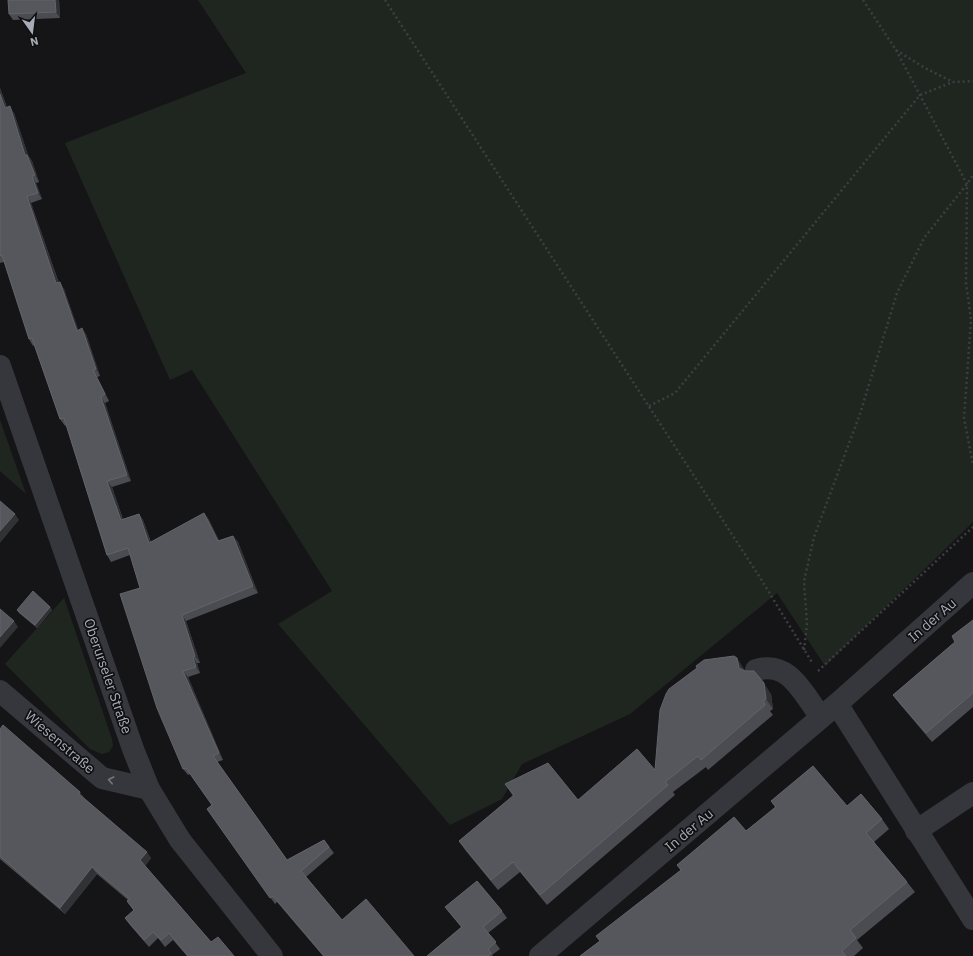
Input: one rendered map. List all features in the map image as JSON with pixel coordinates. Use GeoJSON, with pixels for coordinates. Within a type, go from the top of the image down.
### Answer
{"type":"FeatureCollection","features":[{"type":"Feature","properties":{"kind":"street","name":"Oberurseler Straße"},"geometry":{"type":"LineString","coordinates":[[1,375],[130,742],[149,789],[180,840],[272,956]]}},
{"type":"Feature","properties":{"kind":"street","name":"In der Au"},"geometry":{"type":"LineString","coordinates":[[540,956],[829,711],[973,583]]}},
{"type":"Feature","properties":{"kind":"street"},"geometry":{"type":"LineString","coordinates":[[756,670],[772,667],[780,669],[829,711],[916,831],[973,919]]}},
{"type":"Feature","properties":{"kind":"street","name":"Wiesenstraße"},"geometry":{"type":"LineString","coordinates":[[0,690],[102,778],[149,789]]}},
{"type":"Feature","properties":{"kind":"street"},"geometry":{"type":"LineString","coordinates":[[916,831],[973,793]]}},
{"type":"Feature","properties":{"kind":"path"},"geometry":{"type":"LineString","coordinates":[[386,0],[759,576],[818,671],[829,711]]}},
{"type":"Feature","properties":{"kind":"path"},"geometry":{"type":"LineString","coordinates":[[863,0],[896,50],[968,184],[966,283],[971,320],[964,418],[973,465]]}},
{"type":"Feature","properties":{"kind":"path"},"geometry":{"type":"LineString","coordinates":[[896,50],[925,68],[953,82]]}},
{"type":"Feature","properties":{"kind":"path"},"geometry":{"type":"LineString","coordinates":[[649,406],[675,393],[920,95],[953,82],[973,82]]}},
{"type":"Feature","properties":{"kind":"path"},"geometry":{"type":"LineString","coordinates":[[804,650],[807,624],[804,581],[814,537],[860,414],[897,293],[924,238],[968,184],[973,175]]}},
{"type":"Feature","properties":{"kind":"path"},"geometry":{"type":"LineString","coordinates":[[818,671],[973,527]]}},
{"type":"Feature","properties":{"kind":"shaded area"},"geometry":{"type":"Polygon","coordinates":[[[198,0],[973,0],[973,522],[825,666],[777,593],[630,714],[522,764],[502,799],[450,825],[278,624],[332,591],[192,370],[170,380],[65,143],[246,73],[198,0]]]}},
{"type":"Feature","properties":{"kind":"shaded area"},"geometry":{"type":"Polygon","coordinates":[[[0,420],[26,494],[0,471],[0,420]]]}},
{"type":"Feature","properties":{"kind":"shaded area"},"geometry":{"type":"Polygon","coordinates":[[[64,598],[112,739],[113,746],[109,752],[102,754],[90,749],[5,664],[64,598]]]}},
{"type":"Feature","properties":{"kind":"building"},"geometry":{"type":"Polygon","coordinates":[[[8,0],[55,0],[56,12],[9,14],[8,0]]]}},
{"type":"Feature","properties":{"kind":"building"},"geometry":{"type":"Polygon","coordinates":[[[0,94],[5,108],[10,106],[25,155],[27,155],[35,175],[32,176],[38,193],[27,196],[56,283],[60,282],[77,331],[82,328],[96,369],[93,370],[105,394],[101,397],[127,475],[107,481],[121,520],[139,514],[149,543],[204,513],[218,541],[233,536],[253,586],[182,615],[195,656],[193,657],[196,667],[183,671],[219,753],[213,756],[287,860],[324,840],[329,847],[301,871],[342,920],[366,899],[414,956],[324,956],[273,896],[270,898],[207,809],[212,805],[186,768],[183,769],[157,708],[120,594],[140,588],[128,548],[107,555],[64,418],[60,419],[32,338],[29,339],[2,255],[0,256],[0,94]]]}},
{"type":"Feature","properties":{"kind":"building"},"geometry":{"type":"Polygon","coordinates":[[[0,501],[15,514],[0,531],[0,501]]]}},
{"type":"Feature","properties":{"kind":"building"},"geometry":{"type":"Polygon","coordinates":[[[33,591],[50,607],[35,625],[17,610],[33,591]]]}},
{"type":"Feature","properties":{"kind":"building"},"geometry":{"type":"Polygon","coordinates":[[[0,609],[14,621],[0,637],[0,609]]]}},
{"type":"Feature","properties":{"kind":"building"},"geometry":{"type":"Polygon","coordinates":[[[973,620],[973,693],[926,733],[893,695],[955,642],[952,636],[973,620]]]}},
{"type":"Feature","properties":{"kind":"building"},"geometry":{"type":"Polygon","coordinates":[[[734,656],[737,658],[739,668],[745,671],[754,671],[764,683],[766,699],[763,701],[765,705],[701,760],[698,756],[665,782],[668,785],[540,895],[513,862],[491,880],[459,841],[514,795],[505,784],[548,763],[578,800],[637,749],[655,770],[660,710],[669,689],[697,668],[696,666],[704,660],[734,656]]]}},
{"type":"Feature","properties":{"kind":"building"},"geometry":{"type":"Polygon","coordinates":[[[3,725],[80,792],[79,794],[147,852],[140,860],[211,942],[218,937],[234,956],[188,956],[169,933],[161,940],[153,932],[144,940],[125,918],[134,910],[127,901],[130,899],[92,867],[60,908],[0,856],[0,729],[3,725]]]}},
{"type":"Feature","properties":{"kind":"building"},"geometry":{"type":"Polygon","coordinates":[[[813,766],[847,806],[861,794],[882,819],[866,833],[907,882],[850,930],[856,938],[842,951],[846,956],[580,956],[600,941],[596,936],[681,870],[677,865],[734,817],[746,831],[776,807],[771,801],[813,766]]]}},
{"type":"Feature","properties":{"kind":"building"},"geometry":{"type":"Polygon","coordinates":[[[477,881],[502,911],[483,927],[496,942],[488,949],[491,953],[488,956],[427,956],[462,927],[445,907],[477,881]]]}}]}
